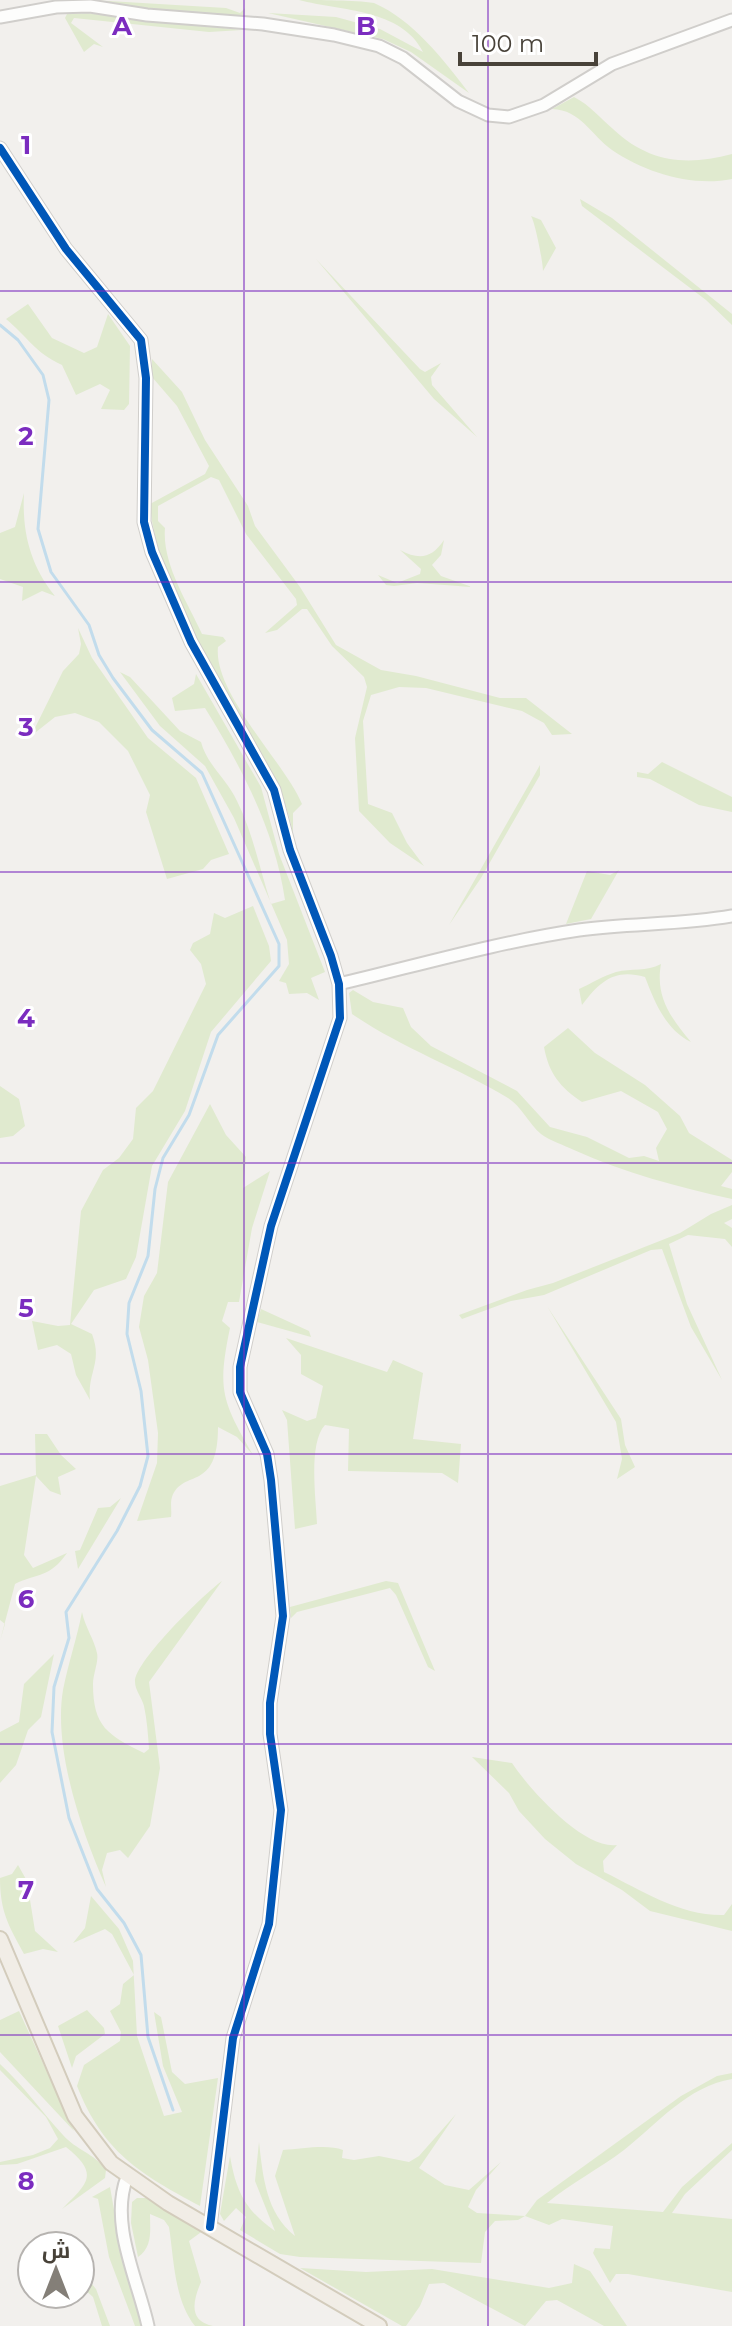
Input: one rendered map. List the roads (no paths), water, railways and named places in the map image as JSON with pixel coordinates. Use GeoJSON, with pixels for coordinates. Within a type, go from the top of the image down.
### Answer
{"type":"FeatureCollection","features":[{"type":"Feature","properties":{"kind":"main road"},"geometry":{"type":"LineString","coordinates":[[0,1939],[75,2116],[94,2145],[127,2177],[379,2326]]}},
{"type":"Feature","properties":{"kind":"street"},"geometry":{"type":"LineString","coordinates":[[0,17],[56,7],[90,6],[334,35],[379,46],[403,58],[458,101],[488,115],[509,117],[544,105],[612,64],[732,20]]}},
{"type":"Feature","properties":{"kind":"street"},"geometry":{"type":"LineString","coordinates":[[0,148],[66,249],[141,340],[146,378],[144,522],[152,552],[191,642],[274,790],[290,850],[339,984],[340,1018],[271,1226],[240,1367],[240,1392],[267,1454],[271,1480],[283,1616],[270,1703],[270,1734],[281,1810],[269,1924],[233,2038],[210,2227]]}},
{"type":"Feature","properties":{"kind":"street"},"geometry":{"type":"LineString","coordinates":[[339,984],[466,952],[578,930],[685,924],[732,916]]}},
{"type":"Feature","properties":{"kind":"street"},"geometry":{"type":"LineString","coordinates":[[127,2177],[122,2202],[125,2240],[148,2326]]}},
{"type":"Feature","properties":{"kind":"waterway"},"geometry":{"type":"LineString","coordinates":[[0,325],[18,340],[43,375],[49,400],[38,529],[51,572],[89,625],[99,655],[113,678],[152,730],[202,773],[279,944],[279,966],[218,1035],[189,1115],[163,1158],[155,1189],[148,1256],[129,1303],[127,1334],[141,1391],[148,1456],[140,1486],[117,1531],[66,1612],[69,1638],[54,1687],[52,1732],[69,1818],[97,1889],[124,1923],[141,1955],[148,2037],[173,2110]]}}]}
